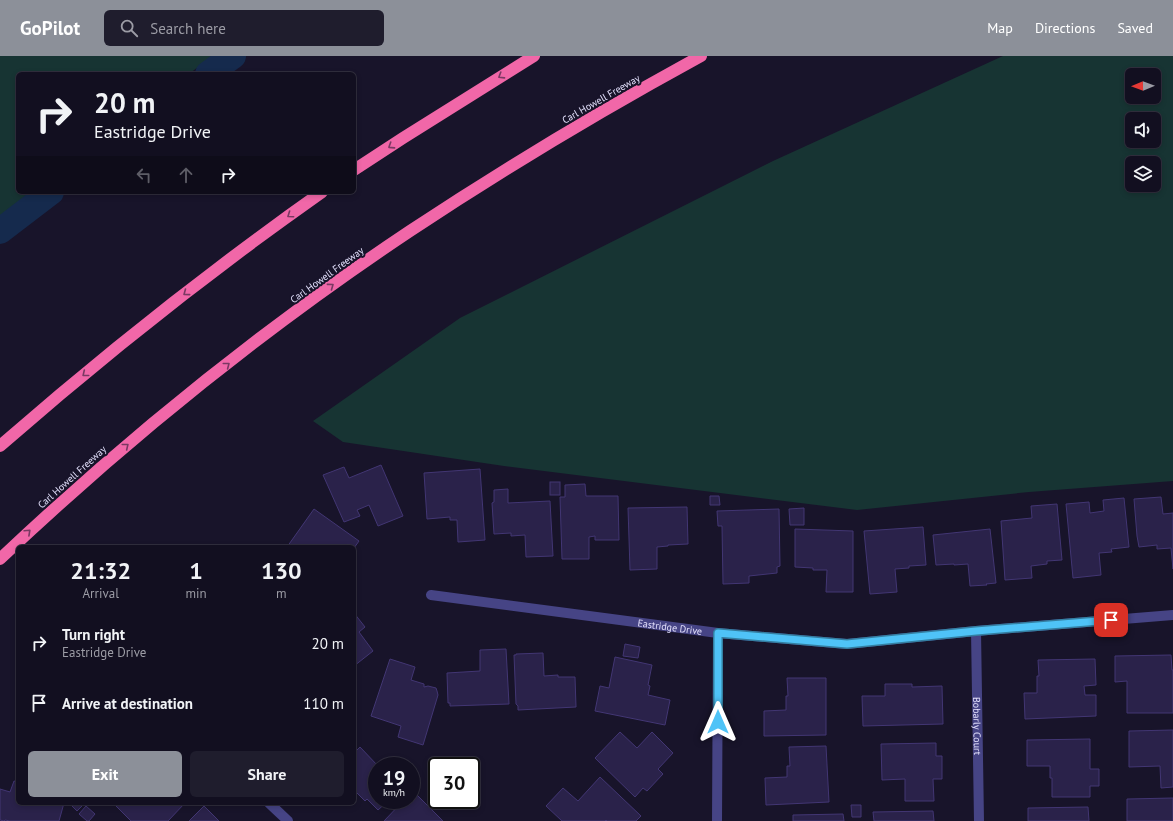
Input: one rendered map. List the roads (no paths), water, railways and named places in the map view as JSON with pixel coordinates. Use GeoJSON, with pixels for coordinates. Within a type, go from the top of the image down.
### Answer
{"type":"FeatureCollection","features":[{"type":"Feature","properties":{"kind":"highway"},"geometry":{"type":"LineString","coordinates":[[356,169],[402,138],[534,56]]}},
{"type":"Feature","properties":{"kind":"highway","name":"Carl Howell Freeway"},"geometry":{"type":"LineString","coordinates":[[0,559],[118,452],[244,351],[347,275],[410,231],[557,138],[701,56]]}},
{"type":"Feature","properties":{"kind":"highway"},"geometry":{"type":"LineString","coordinates":[[0,446],[148,322],[273,227],[319,194]]}},
{"type":"Feature","properties":{"kind":"street","name":"Eastridge Drive"},"geometry":{"type":"LineString","coordinates":[[431,594],[718,633],[847,644],[976,631],[1173,615]]}},
{"type":"Feature","properties":{"kind":"street","name":"Bobarly Court"},"geometry":{"type":"LineString","coordinates":[[976,631],[979,821]]}},
{"type":"Feature","properties":{"kind":"street"},"geometry":{"type":"LineString","coordinates":[[718,633],[718,821]]}},
{"type":"Feature","properties":{"kind":"street"},"geometry":{"type":"LineString","coordinates":[[271,805],[288,821]]}},
{"type":"Feature","properties":{"kind":"waterway"},"geometry":{"type":"LineString","coordinates":[[211,72],[233,56]]}},
{"type":"Feature","properties":{"kind":"waterway"},"geometry":{"type":"LineString","coordinates":[[0,231],[48,194]]}}]}
